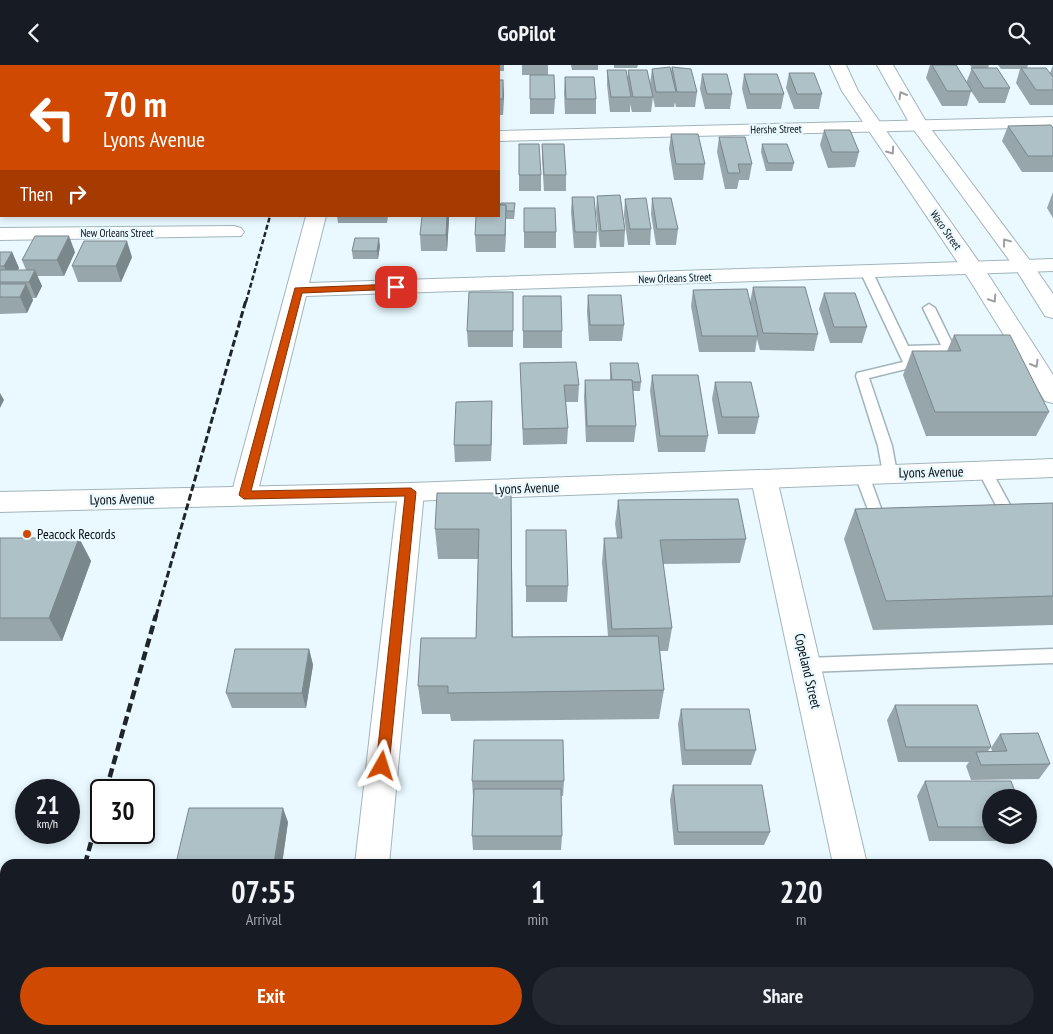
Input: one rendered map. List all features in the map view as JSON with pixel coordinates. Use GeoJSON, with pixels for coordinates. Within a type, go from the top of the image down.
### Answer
{"type":"FeatureCollection","features":[{"type":"Feature","properties":{"kind":"street","name":"Waco Street"},"geometry":{"type":"LineString","coordinates":[[838,65],[850,91],[973,268],[1026,349],[1053,395]]}},
{"type":"Feature","properties":{"kind":"street"},"geometry":{"type":"LineString","coordinates":[[885,65],[920,126],[1024,266],[1053,311]]}},
{"type":"Feature","properties":{"kind":"street","name":"Hershe Street"},"geometry":{"type":"LineString","coordinates":[[500,136],[1053,123]]}},
{"type":"Feature","properties":{"kind":"street"},"geometry":{"type":"LineString","coordinates":[[244,495],[316,217]]}},
{"type":"Feature","properties":{"kind":"street","name":"New Orleans Street"},"geometry":{"type":"LineString","coordinates":[[0,234],[234,232]]}},
{"type":"Feature","properties":{"kind":"street","name":"New Orleans Street"},"geometry":{"type":"LineString","coordinates":[[298,290],[867,273],[1053,265]]}},
{"type":"Feature","properties":{"kind":"street","name":"Lyons Avenue"},"geometry":{"type":"LineString","coordinates":[[0,502],[411,492],[1053,468]]}},
{"type":"Feature","properties":{"kind":"street","name":"Copeland Street"},"geometry":{"type":"LineString","coordinates":[[764,479],[808,665],[849,859]]}},
{"type":"Feature","properties":{"kind":"street"},"geometry":{"type":"LineString","coordinates":[[373,859],[411,492]]}},
{"type":"Feature","properties":{"kind":"lane"},"geometry":{"type":"LineString","coordinates":[[867,273],[910,364],[862,376],[885,446],[890,473]]}},
{"type":"Feature","properties":{"kind":"lane"},"geometry":{"type":"LineString","coordinates":[[904,350],[949,349],[929,308]]}},
{"type":"Feature","properties":{"kind":"lane"},"geometry":{"type":"LineString","coordinates":[[985,471],[1008,514],[988,515]]}},
{"type":"Feature","properties":{"kind":"lane"},"geometry":{"type":"LineString","coordinates":[[862,475],[878,519],[898,519]]}},
{"type":"Feature","properties":{"kind":"lane"},"geometry":{"type":"LineString","coordinates":[[808,665],[1053,656]]}},
{"type":"Feature","properties":{"kind":"building"},"geometry":{"type":"Polygon","coordinates":[[[932,65],[956,65],[972,91],[947,91],[932,65]]]}},
{"type":"Feature","properties":{"kind":"building"},"geometry":{"type":"Polygon","coordinates":[[[670,67],[676,92],[656,92],[652,69],[670,67]]]}},
{"type":"Feature","properties":{"kind":"building"},"geometry":{"type":"Polygon","coordinates":[[[672,67],[691,69],[697,92],[677,92],[672,67]]]}},
{"type":"Feature","properties":{"kind":"building"},"geometry":{"type":"Polygon","coordinates":[[[971,68],[997,68],[1010,88],[984,88],[971,68]]]}},
{"type":"Feature","properties":{"kind":"building"},"geometry":{"type":"Polygon","coordinates":[[[1021,68],[1046,68],[1053,77],[1053,90],[1036,90],[1021,68]]]}},
{"type":"Feature","properties":{"kind":"building"},"geometry":{"type":"Polygon","coordinates":[[[607,70],[626,70],[631,97],[611,97],[607,70]]]}},
{"type":"Feature","properties":{"kind":"building"},"geometry":{"type":"Polygon","coordinates":[[[628,70],[647,70],[653,97],[633,97],[628,70]]]}},
{"type":"Feature","properties":{"kind":"building"},"geometry":{"type":"Polygon","coordinates":[[[789,73],[814,73],[822,94],[797,94],[789,73]]]}},
{"type":"Feature","properties":{"kind":"building"},"geometry":{"type":"Polygon","coordinates":[[[702,74],[727,74],[732,94],[707,94],[702,74]]]}},
{"type":"Feature","properties":{"kind":"building"},"geometry":{"type":"Polygon","coordinates":[[[744,74],[777,74],[784,94],[750,94],[744,74]]]}},
{"type":"Feature","properties":{"kind":"building"},"geometry":{"type":"Polygon","coordinates":[[[530,75],[554,75],[555,99],[530,99],[530,75]]]}},
{"type":"Feature","properties":{"kind":"building"},"geometry":{"type":"Polygon","coordinates":[[[565,77],[594,77],[596,99],[566,99],[565,77]]]}},
{"type":"Feature","properties":{"kind":"building"},"geometry":{"type":"Polygon","coordinates":[[[500,80],[503,80],[503,99],[500,99],[500,80]]]}},
{"type":"Feature","properties":{"kind":"building"},"geometry":{"type":"Polygon","coordinates":[[[1051,125],[1053,128],[1053,156],[1028,156],[1008,126],[1051,125]]]}},
{"type":"Feature","properties":{"kind":"building"},"geometry":{"type":"Polygon","coordinates":[[[824,130],[850,130],[859,152],[832,152],[824,130]]]}},
{"type":"Feature","properties":{"kind":"building"},"geometry":{"type":"Polygon","coordinates":[[[671,134],[698,134],[705,164],[676,164],[671,134]]]}},
{"type":"Feature","properties":{"kind":"building"},"geometry":{"type":"Polygon","coordinates":[[[719,137],[745,137],[752,164],[738,164],[740,173],[728,173],[719,137]]]}},
{"type":"Feature","properties":{"kind":"building"},"geometry":{"type":"Polygon","coordinates":[[[519,144],[539,144],[541,175],[519,175],[519,144]]]}},
{"type":"Feature","properties":{"kind":"building"},"geometry":{"type":"Polygon","coordinates":[[[542,144],[564,144],[566,175],[544,175],[542,144]]]}},
{"type":"Feature","properties":{"kind":"building"},"geometry":{"type":"Polygon","coordinates":[[[762,144],[787,144],[794,163],[768,163],[762,144]]]}},
{"type":"Feature","properties":{"kind":"building"},"geometry":{"type":"Polygon","coordinates":[[[620,195],[625,230],[601,231],[597,196],[620,195]]]}},
{"type":"Feature","properties":{"kind":"building"},"geometry":{"type":"Polygon","coordinates":[[[572,197],[594,197],[597,232],[575,232],[572,197]]]}},
{"type":"Feature","properties":{"kind":"building"},"geometry":{"type":"Polygon","coordinates":[[[646,198],[651,229],[630,229],[625,199],[646,198]]]}},
{"type":"Feature","properties":{"kind":"building"},"geometry":{"type":"Polygon","coordinates":[[[652,198],[671,198],[678,229],[657,229],[652,198]]]}},
{"type":"Feature","properties":{"kind":"building"},"geometry":{"type":"Polygon","coordinates":[[[501,203],[515,203],[514,211],[506,211],[506,205],[500,205],[501,203]]]}},
{"type":"Feature","properties":{"kind":"building"},"geometry":{"type":"Polygon","coordinates":[[[500,205],[506,205],[505,235],[475,235],[476,217],[500,217],[500,205]]]}},
{"type":"Feature","properties":{"kind":"building"},"geometry":{"type":"Polygon","coordinates":[[[524,208],[555,208],[556,232],[524,232],[524,208]]]}},
{"type":"Feature","properties":{"kind":"building"},"geometry":{"type":"Polygon","coordinates":[[[422,217],[447,217],[446,235],[420,235],[422,217]]]}},
{"type":"Feature","properties":{"kind":"building"},"geometry":{"type":"Polygon","coordinates":[[[35,236],[69,236],[57,260],[22,260],[35,236]]]}},
{"type":"Feature","properties":{"kind":"building"},"geometry":{"type":"Polygon","coordinates":[[[355,238],[379,238],[377,251],[352,251],[355,238]]]}},
{"type":"Feature","properties":{"kind":"building"},"geometry":{"type":"Polygon","coordinates":[[[84,241],[127,241],[116,266],[72,266],[84,241]]]}},
{"type":"Feature","properties":{"kind":"building"},"geometry":{"type":"Polygon","coordinates":[[[0,252],[12,252],[4,266],[0,266],[0,252]]]}},
{"type":"Feature","properties":{"kind":"building"},"geometry":{"type":"Polygon","coordinates":[[[0,270],[35,270],[29,282],[0,282],[0,270]]]}},
{"type":"Feature","properties":{"kind":"building"},"geometry":{"type":"Polygon","coordinates":[[[0,284],[26,284],[20,297],[0,297],[0,284]]]}},
{"type":"Feature","properties":{"kind":"building"},"geometry":{"type":"Polygon","coordinates":[[[753,287],[805,287],[818,334],[763,333],[753,287]]]}},
{"type":"Feature","properties":{"kind":"building"},"geometry":{"type":"Polygon","coordinates":[[[747,289],[758,336],[702,336],[693,290],[747,289]]]}},
{"type":"Feature","properties":{"kind":"building"},"geometry":{"type":"Polygon","coordinates":[[[469,292],[513,292],[513,331],[467,331],[469,292]]]}},
{"type":"Feature","properties":{"kind":"building"},"geometry":{"type":"Polygon","coordinates":[[[824,293],[855,293],[867,327],[834,327],[824,293]]]}},
{"type":"Feature","properties":{"kind":"building"},"geometry":{"type":"Polygon","coordinates":[[[588,295],[621,295],[624,325],[590,325],[588,295]]]}},
{"type":"Feature","properties":{"kind":"building"},"geometry":{"type":"Polygon","coordinates":[[[523,296],[561,296],[562,331],[523,331],[523,296]]]}},
{"type":"Feature","properties":{"kind":"building"},"geometry":{"type":"Polygon","coordinates":[[[954,335],[1010,335],[1049,412],[935,412],[912,351],[961,351],[954,335]]]}},
{"type":"Feature","properties":{"kind":"building"},"geometry":{"type":"Polygon","coordinates":[[[576,362],[579,385],[564,385],[568,428],[523,429],[520,363],[576,362]]]}},
{"type":"Feature","properties":{"kind":"building"},"geometry":{"type":"Polygon","coordinates":[[[610,363],[638,363],[641,382],[612,380],[610,363]]]}},
{"type":"Feature","properties":{"kind":"building"},"geometry":{"type":"Polygon","coordinates":[[[652,375],[698,375],[708,436],[660,436],[652,375]]]}},
{"type":"Feature","properties":{"kind":"building"},"geometry":{"type":"Polygon","coordinates":[[[585,380],[632,380],[636,426],[587,426],[585,380]]]}},
{"type":"Feature","properties":{"kind":"building"},"geometry":{"type":"Polygon","coordinates":[[[715,382],[751,382],[759,417],[722,417],[715,382]]]}},
{"type":"Feature","properties":{"kind":"building"},"geometry":{"type":"Polygon","coordinates":[[[492,401],[491,445],[454,445],[456,402],[492,401]]]}},
{"type":"Feature","properties":{"kind":"building"},"geometry":{"type":"Polygon","coordinates":[[[437,493],[511,493],[512,637],[658,636],[664,690],[448,693],[448,686],[418,686],[421,638],[476,638],[479,529],[435,529],[437,493]]]}},
{"type":"Feature","properties":{"kind":"building"},"geometry":{"type":"Polygon","coordinates":[[[738,499],[746,539],[660,540],[672,628],[612,629],[604,538],[622,538],[618,500],[738,499]]]}},
{"type":"Feature","properties":{"kind":"building"},"geometry":{"type":"Polygon","coordinates":[[[1053,503],[1053,596],[886,601],[855,509],[1053,503]]]}},
{"type":"Feature","properties":{"kind":"building"},"geometry":{"type":"Polygon","coordinates":[[[526,530],[566,530],[568,586],[526,586],[526,530]]]}},
{"type":"Feature","properties":{"kind":"building"},"geometry":{"type":"Polygon","coordinates":[[[0,538],[79,538],[49,618],[0,618],[0,538]]]}},
{"type":"Feature","properties":{"kind":"building"},"geometry":{"type":"Polygon","coordinates":[[[235,649],[309,649],[302,693],[226,693],[235,649]]]}},
{"type":"Feature","properties":{"kind":"building"},"geometry":{"type":"Polygon","coordinates":[[[895,705],[977,705],[991,747],[906,747],[895,705]]]}},
{"type":"Feature","properties":{"kind":"building"},"geometry":{"type":"Polygon","coordinates":[[[681,709],[749,709],[756,750],[685,750],[681,709]]]}},
{"type":"Feature","properties":{"kind":"building"},"geometry":{"type":"Polygon","coordinates":[[[1038,733],[1050,764],[981,765],[976,752],[1007,751],[1000,734],[1038,733]]]}},
{"type":"Feature","properties":{"kind":"building"},"geometry":{"type":"Polygon","coordinates":[[[474,740],[563,740],[564,781],[472,781],[474,740]]]}},
{"type":"Feature","properties":{"kind":"building"},"geometry":{"type":"Polygon","coordinates":[[[925,781],[1011,781],[1014,789],[982,789],[982,827],[938,827],[925,781]]]}},
{"type":"Feature","properties":{"kind":"building"},"geometry":{"type":"Polygon","coordinates":[[[673,785],[762,785],[770,832],[678,832],[673,785]]]}},
{"type":"Feature","properties":{"kind":"building"},"geometry":{"type":"Polygon","coordinates":[[[474,789],[561,789],[562,836],[472,836],[474,789]]]}},
{"type":"Feature","properties":{"kind":"building"},"geometry":{"type":"Polygon","coordinates":[[[189,808],[283,808],[275,859],[177,859],[189,808]]]}},
{"type":"Feature","properties":{"kind":"railway"},"geometry":{"type":"LineString","coordinates":[[246,302],[270,217]]}},
{"type":"Feature","properties":{"kind":"railway"},"geometry":{"type":"LineString","coordinates":[[156,616],[246,300]]}},
{"type":"Feature","properties":{"kind":"railway"},"geometry":{"type":"LineString","coordinates":[[109,779],[156,615]]}},
{"type":"Feature","properties":{"kind":"railway"},"geometry":{"type":"LineString","coordinates":[[86,859],[91,844]]}},
{"type":"Feature","properties":{"kind":"place","name":"Peacock Records"},"geometry":{"type":"Point","coordinates":[27,534]}},
{"type":"Feature","properties":{"kind":"route"},"geometry":{"type":"LineString","coordinates":[[382,766],[411,492],[244,495],[298,290],[396,287]]}}]}
